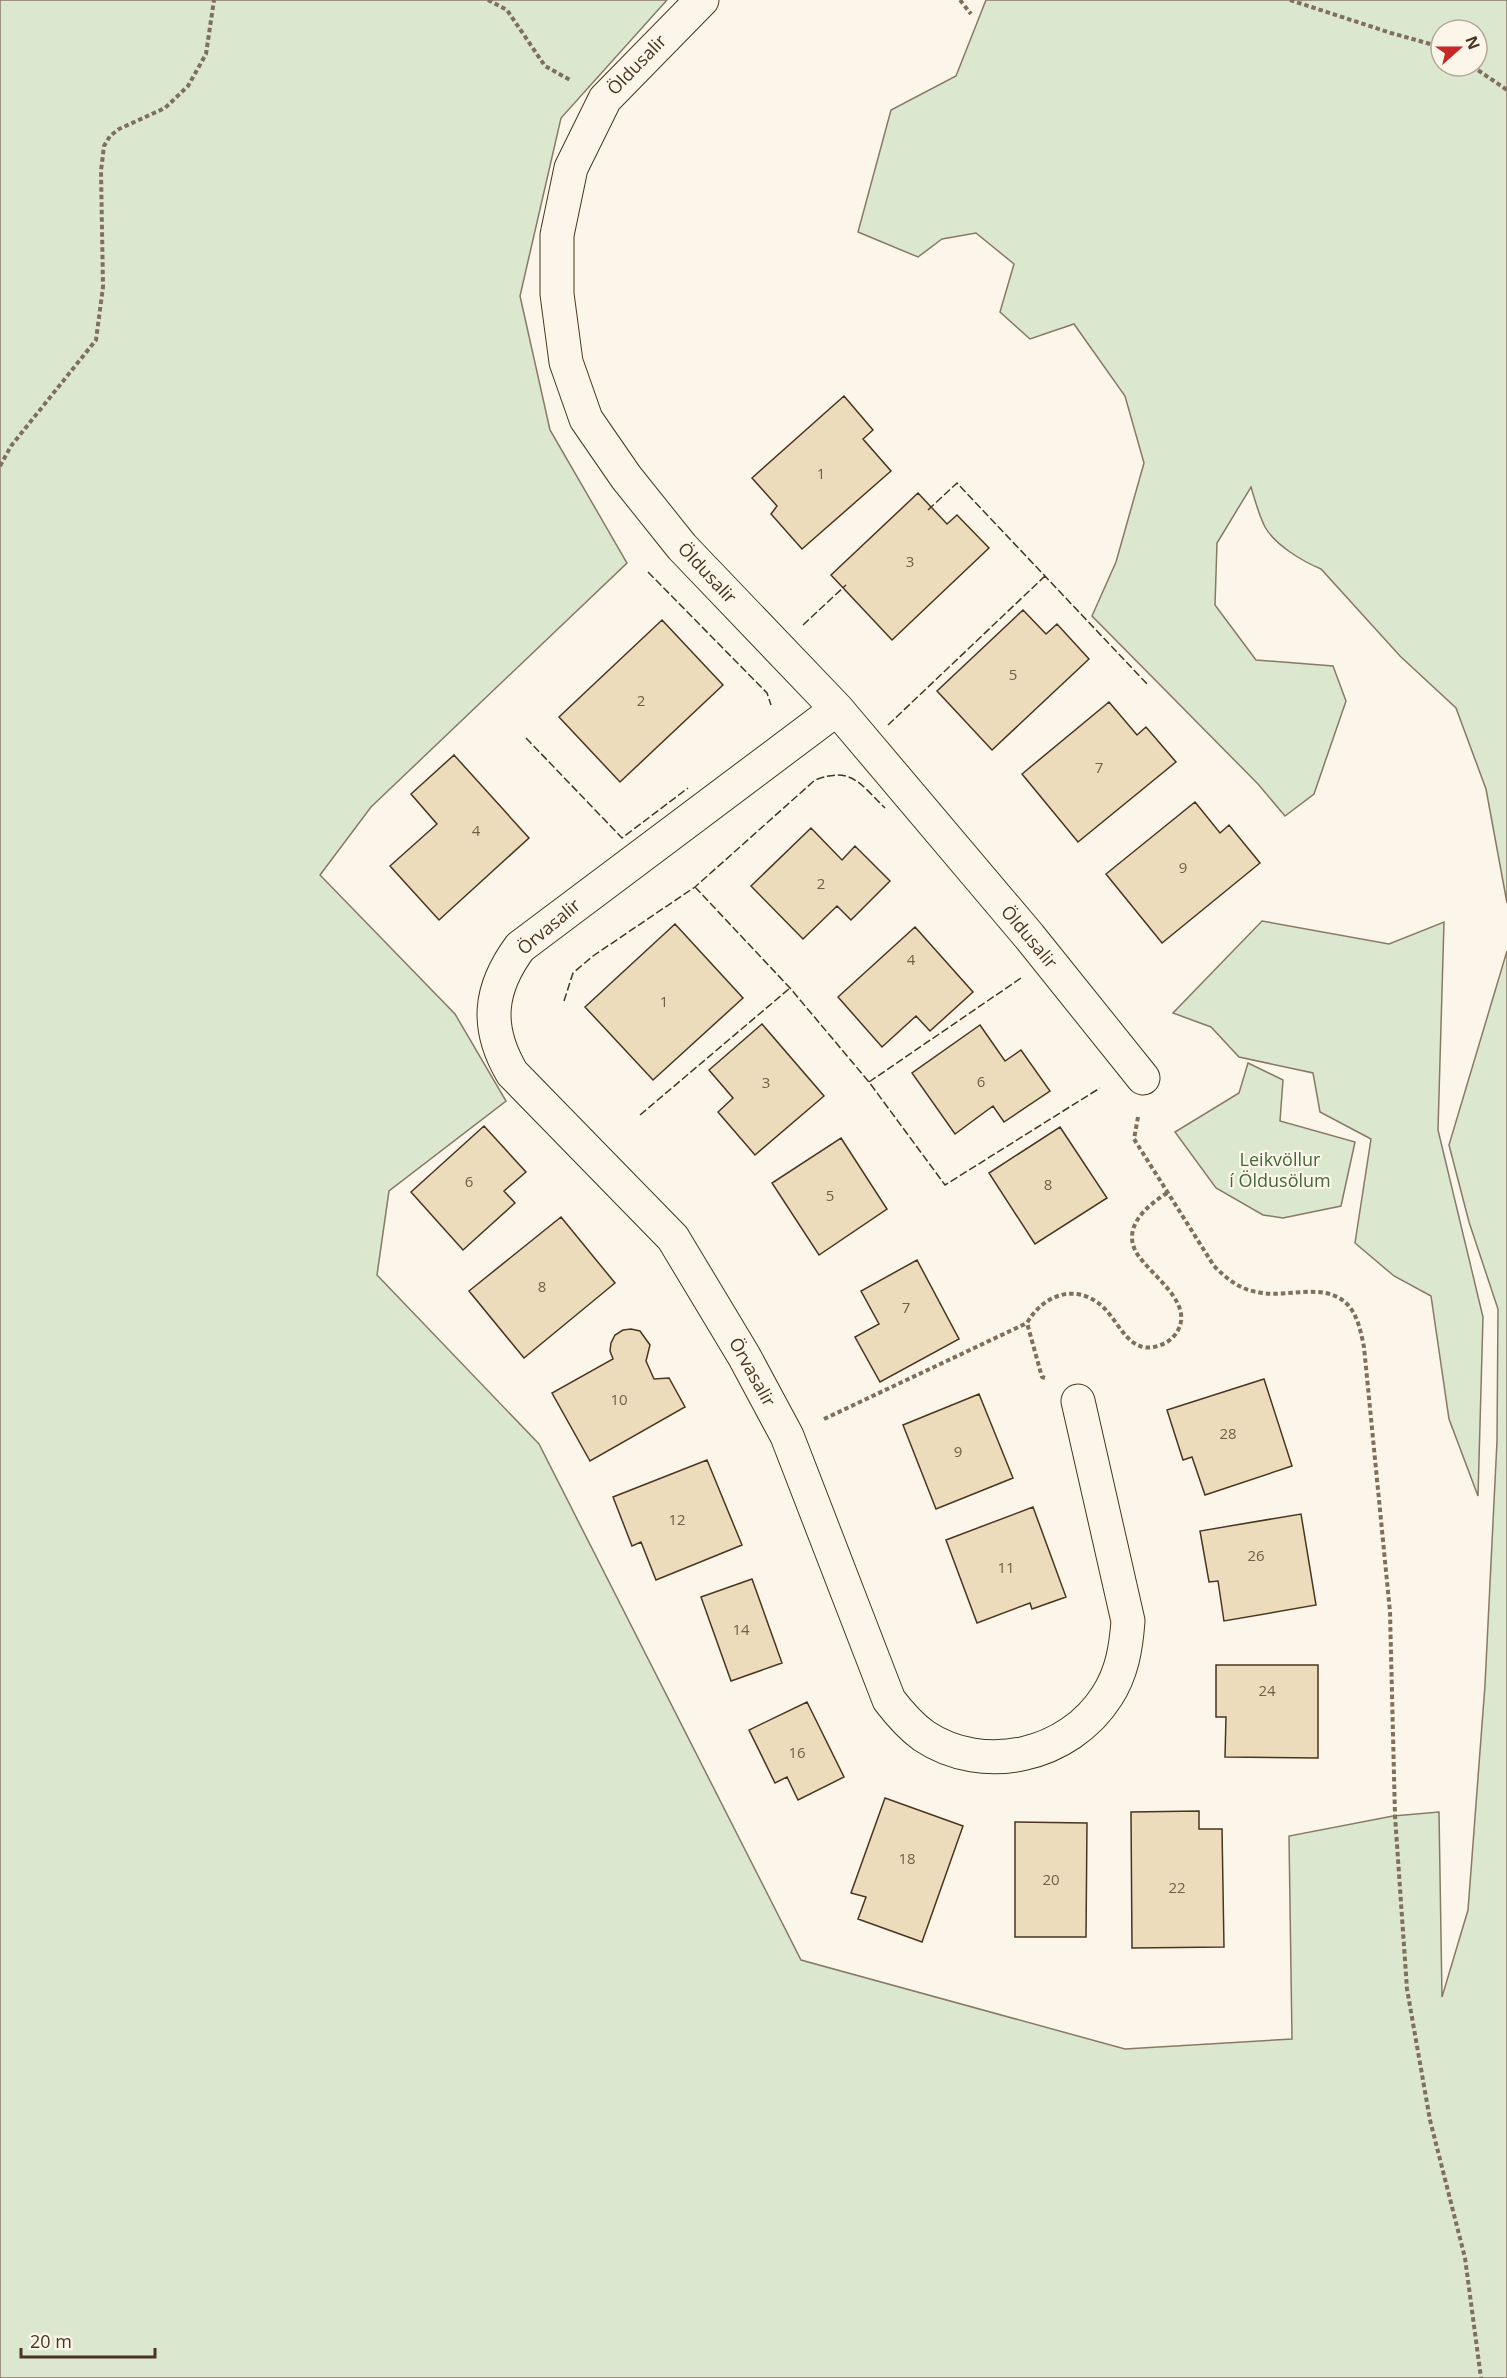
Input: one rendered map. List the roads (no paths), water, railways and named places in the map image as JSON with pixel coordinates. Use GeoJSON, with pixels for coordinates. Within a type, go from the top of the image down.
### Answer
{"type":"FeatureCollection","features":[{"type":"Feature","properties":{"kind":"street","name":"Öldusalir"},"geometry":{"type":"LineString","coordinates":[[702,0],[605,99],[571,168],[557,235],[558,294],[566,362],[586,419],[626,477],[682,547],[837,709],[1029,936],[1143,1078]]}},
{"type":"Feature","properties":{"kind":"street","name":"Örvasalir"},"geometry":{"type":"LineString","coordinates":[[837,709],[520,947],[506,966],[497,988],[493,1012],[495,1033],[501,1054],[512,1073],[673,1238],[744,1356],[788,1436],[889,1700],[905,1720],[925,1736],[948,1748],[973,1755],[999,1757],[1024,1754],[1050,1746],[1072,1733],[1092,1716],[1108,1696],[1119,1672],[1126,1647],[1128,1621],[1078,1401]]}},
{"type":"Feature","properties":{"kind":"park label","name":"Leikvöllur í Öldusölum"},"geometry":{"type":"Point","coordinates":[1280,1170]}}]}
